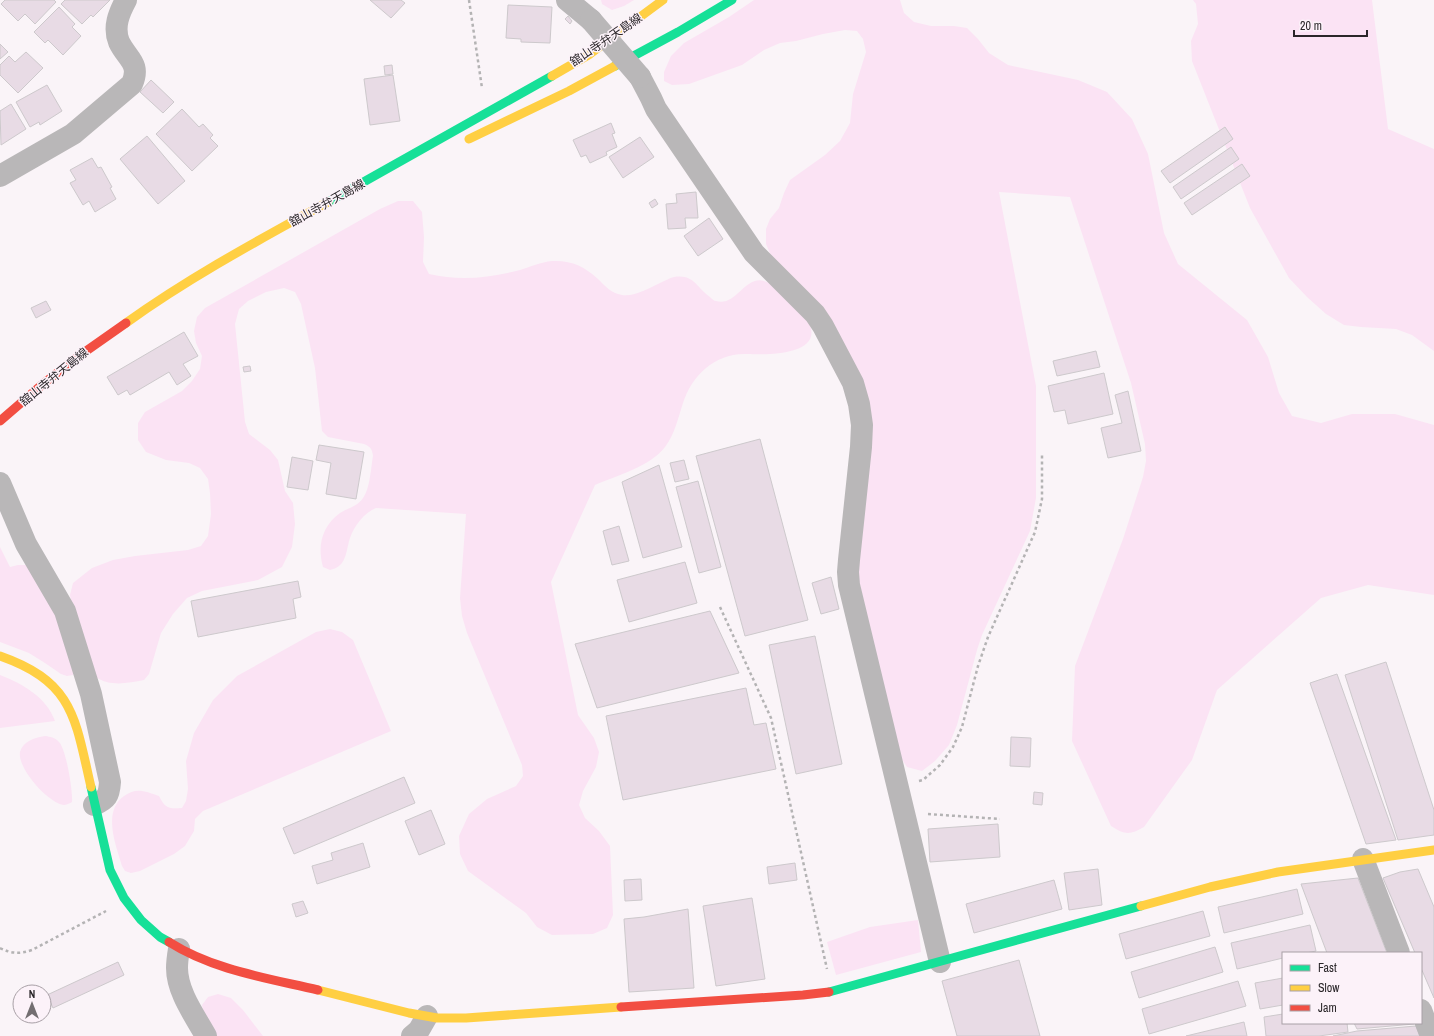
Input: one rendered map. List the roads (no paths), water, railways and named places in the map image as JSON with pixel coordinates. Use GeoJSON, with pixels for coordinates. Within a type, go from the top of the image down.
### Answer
{"type":"FeatureCollection","features":[{"type":"Feature","properties":{"kind":"street"},"geometry":{"type":"LineString","coordinates":[[0,176],[73,134],[132,84],[135,76],[135,68],[132,60],[119,41],[117,31],[117,21],[120,10],[126,0]]}},
{"type":"Feature","properties":{"kind":"street"},"geometry":{"type":"LineString","coordinates":[[567,0],[591,20],[640,77],[656,109],[745,240],[765,265],[815,314],[823,326],[852,383],[859,404],[862,425],[861,447],[848,560],[849,585],[940,962]]}},
{"type":"Feature","properties":{"kind":"street"},"geometry":{"type":"LineString","coordinates":[[625,29],[651,0]]}},
{"type":"Feature","properties":{"kind":"street","name":"舘山寺弁天島線"},"geometry":{"type":"LineString","coordinates":[[0,421],[44,383],[151,305],[227,258],[486,114],[590,54],[663,0]]}},
{"type":"Feature","properties":{"kind":"street"},"geometry":{"type":"LineString","coordinates":[[460,142],[474,137],[569,91],[678,32],[732,0]]}},
{"type":"Feature","properties":{"kind":"street"},"geometry":{"type":"LineString","coordinates":[[396,164],[446,147]]}},
{"type":"Feature","properties":{"kind":"street"},"geometry":{"type":"LineString","coordinates":[[0,483],[26,544],[65,611],[91,694],[110,782],[109,792],[104,801],[94,805]]}},
{"type":"Feature","properties":{"kind":"street"},"geometry":{"type":"LineString","coordinates":[[0,656],[38,673],[52,684],[62,695],[70,709],[76,723],[110,870],[125,901],[139,919],[154,933],[178,949],[211,964],[409,1013],[437,1018],[466,1018],[803,995],[832,991],[1210,887],[1278,872],[1434,850]]}},
{"type":"Feature","properties":{"kind":"street"},"geometry":{"type":"LineString","coordinates":[[1363,859],[1399,952]]}},
{"type":"Feature","properties":{"kind":"street"},"geometry":{"type":"LineString","coordinates":[[178,949],[177,969],[179,983],[206,1036]]}},
{"type":"Feature","properties":{"kind":"street"},"geometry":{"type":"LineString","coordinates":[[1422,1013],[1431,1036]]}},
{"type":"Feature","properties":{"kind":"street"},"geometry":{"type":"LineString","coordinates":[[412,1036],[419,1030],[427,1016]]}}]}
